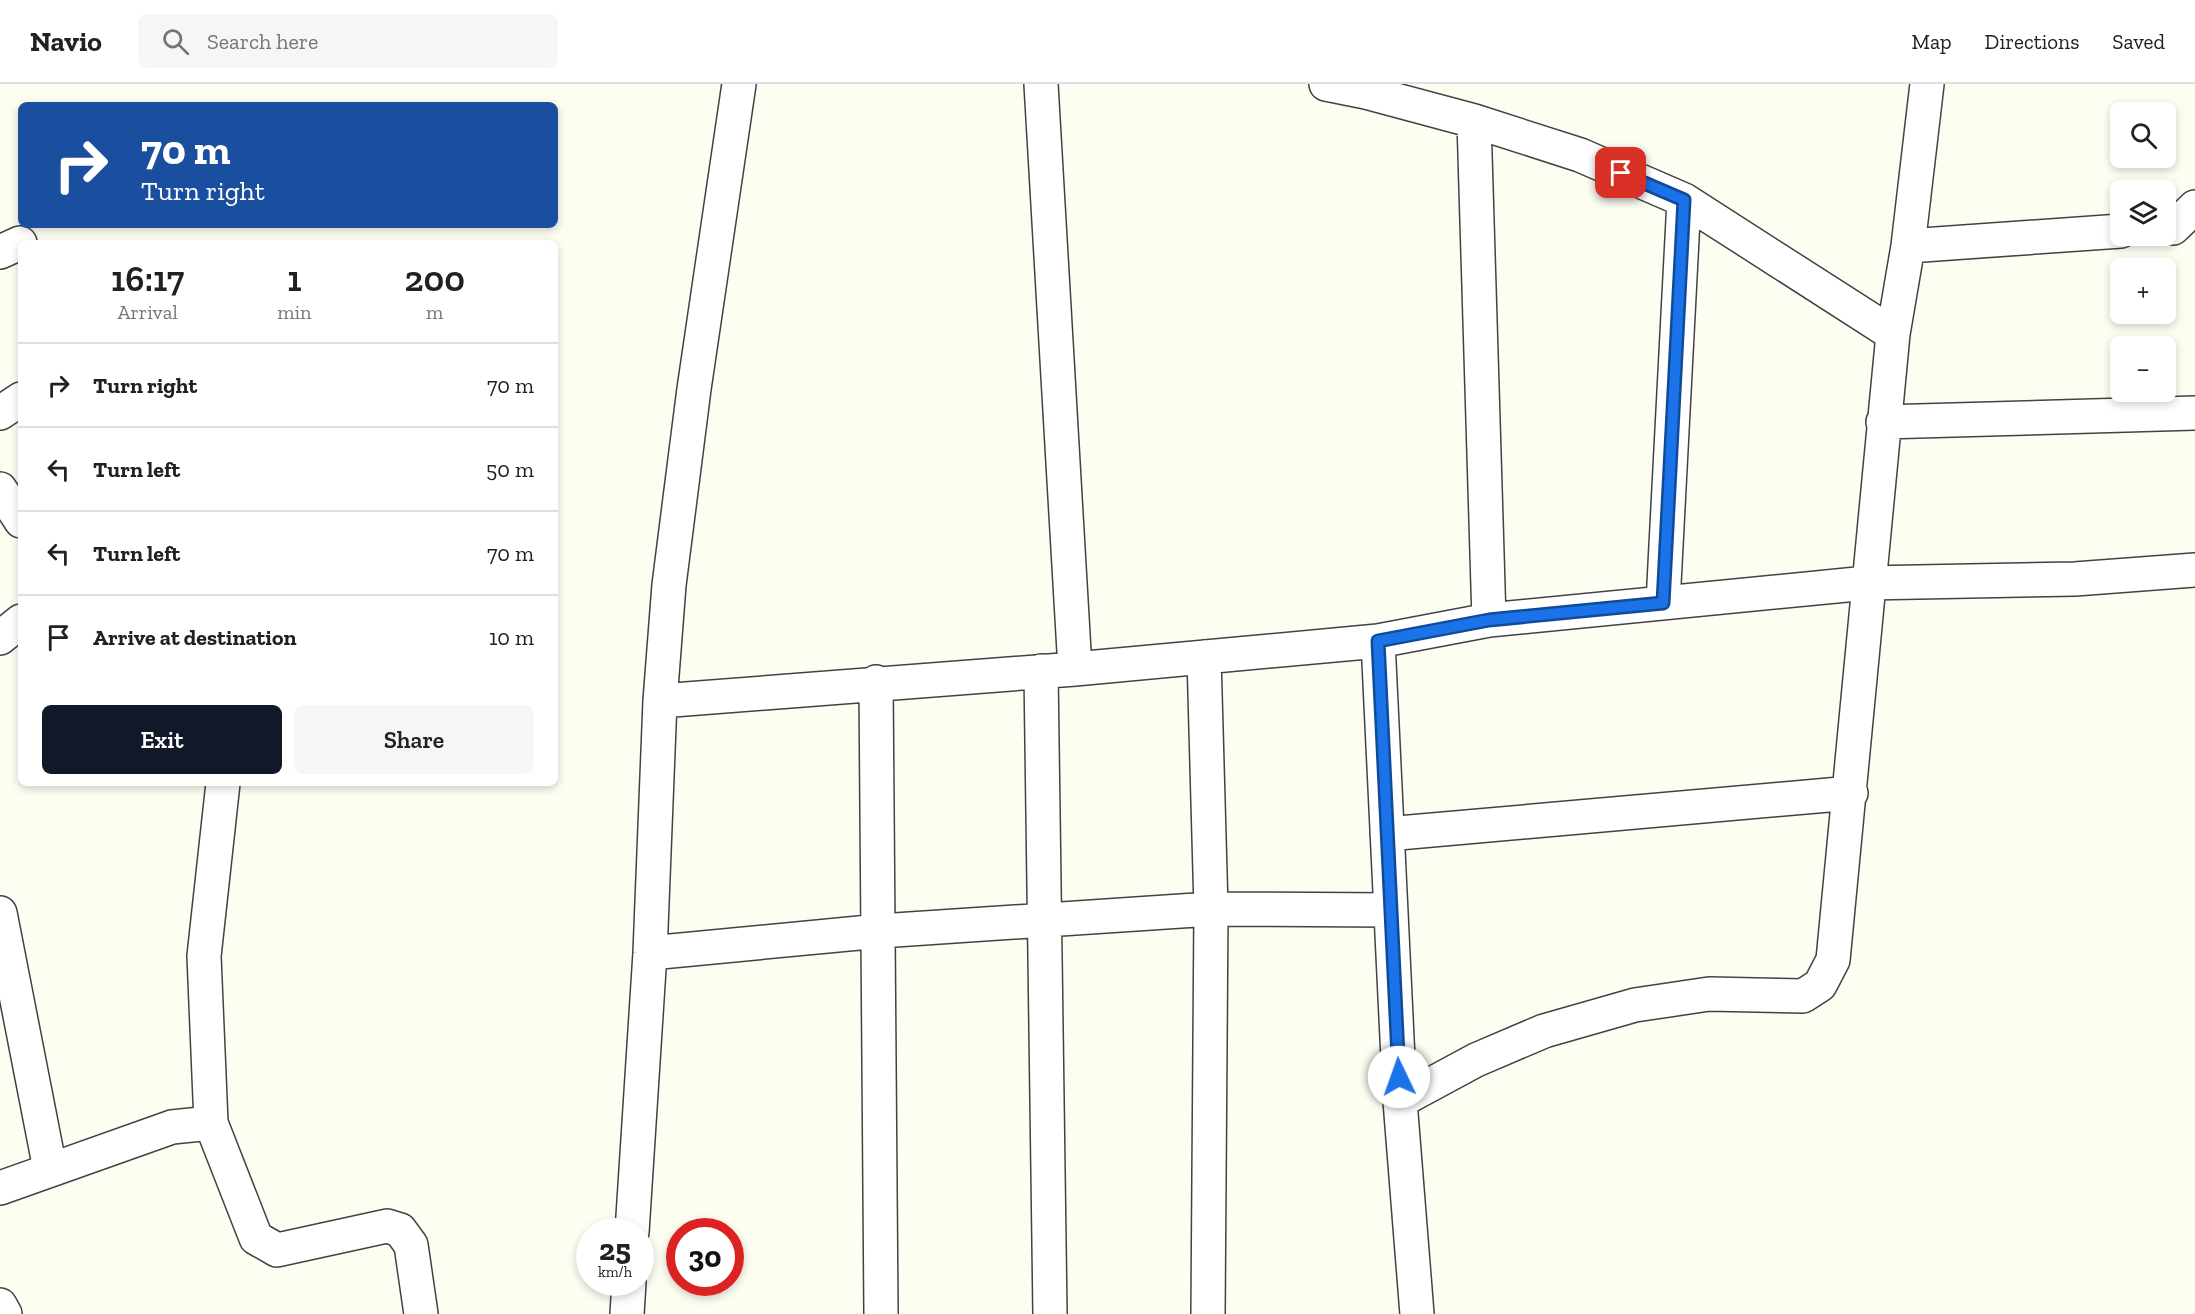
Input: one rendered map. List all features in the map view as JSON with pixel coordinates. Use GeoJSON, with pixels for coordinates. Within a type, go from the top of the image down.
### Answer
{"type":"FeatureCollection","features":[{"type":"Feature","properties":{"kind":"street"},"geometry":{"type":"LineString","coordinates":[[633,1218],[650,953],[660,701],[669,585],[692,400],[739,84]]}},
{"type":"Feature","properties":{"kind":"street"},"geometry":{"type":"LineString","coordinates":[[1041,84],[1075,669]]}},
{"type":"Feature","properties":{"kind":"street"},"geometry":{"type":"LineString","coordinates":[[1326,84],[1366,92],[1474,121],[1580,155],[1684,200],[1893,334]]}},
{"type":"Feature","properties":{"kind":"street"},"geometry":{"type":"LineString","coordinates":[[1400,1101],[1476,1060],[1544,1031],[1635,1005],[1709,994],[1803,996],[1820,986],[1833,960],[1851,792],[1867,583],[1883,422],[1893,334],[1908,246],[1927,84]]}},
{"type":"Feature","properties":{"kind":"street"},"geometry":{"type":"LineString","coordinates":[[1474,121],[1489,620]]}},
{"type":"Feature","properties":{"kind":"street"},"geometry":{"type":"LineString","coordinates":[[1663,603],[1684,200]]}},
{"type":"Feature","properties":{"kind":"street"},"geometry":{"type":"LineString","coordinates":[[1908,246],[2110,232]]}},
{"type":"Feature","properties":{"kind":"street"},"geometry":{"type":"LineString","coordinates":[[0,252],[18,244]]}},
{"type":"Feature","properties":{"kind":"street"},"geometry":{"type":"LineString","coordinates":[[0,413],[18,401]]}},
{"type":"Feature","properties":{"kind":"street"},"geometry":{"type":"LineString","coordinates":[[1883,422],[2195,413]]}},
{"type":"Feature","properties":{"kind":"street"},"geometry":{"type":"LineString","coordinates":[[0,489],[18,516]]}},
{"type":"Feature","properties":{"kind":"street"},"geometry":{"type":"LineString","coordinates":[[660,701],[876,682],[1075,669],[1378,641],[1489,620],[1867,583],[2075,579],[2195,570]]}},
{"type":"Feature","properties":{"kind":"street"},"geometry":{"type":"LineString","coordinates":[[0,638],[18,623]]}},
{"type":"Feature","properties":{"kind":"street"},"geometry":{"type":"LineString","coordinates":[[1378,641],[1400,1101],[1417,1314]]}},
{"type":"Feature","properties":{"kind":"street"},"geometry":{"type":"LineString","coordinates":[[1204,657],[1211,909],[1208,1314]]}},
{"type":"Feature","properties":{"kind":"street"},"geometry":{"type":"LineString","coordinates":[[1041,671],[1050,1314]]}},
{"type":"Feature","properties":{"kind":"street"},"geometry":{"type":"LineString","coordinates":[[876,682],[880,931],[881,1314]]}},
{"type":"Feature","properties":{"kind":"street"},"geometry":{"type":"LineString","coordinates":[[223,786],[204,956],[211,1123],[256,1238],[276,1250],[387,1226],[400,1230],[411,1245],[421,1314]]}},
{"type":"Feature","properties":{"kind":"street"},"geometry":{"type":"LineString","coordinates":[[1387,834],[1851,792]]}},
{"type":"Feature","properties":{"kind":"street"},"geometry":{"type":"LineString","coordinates":[[650,953],[880,931],[1043,922],[1211,909],[1390,910]]}},
{"type":"Feature","properties":{"kind":"street"},"geometry":{"type":"LineString","coordinates":[[0,913],[50,1169]]}},
{"type":"Feature","properties":{"kind":"street"},"geometry":{"type":"LineString","coordinates":[[0,1188],[172,1127],[211,1123]]}},
{"type":"Feature","properties":{"kind":"street"},"geometry":{"type":"LineString","coordinates":[[627,1314],[628,1296]]}},
{"type":"Feature","properties":{"kind":"street"},"geometry":{"type":"LineString","coordinates":[[0,1305],[5,1314]]}},
{"type":"Feature","properties":{"kind":"route"},"geometry":{"type":"LineString","coordinates":[[1399,1077],[1378,641],[1489,620],[1663,603],[1684,200],[1621,173]]}}]}
